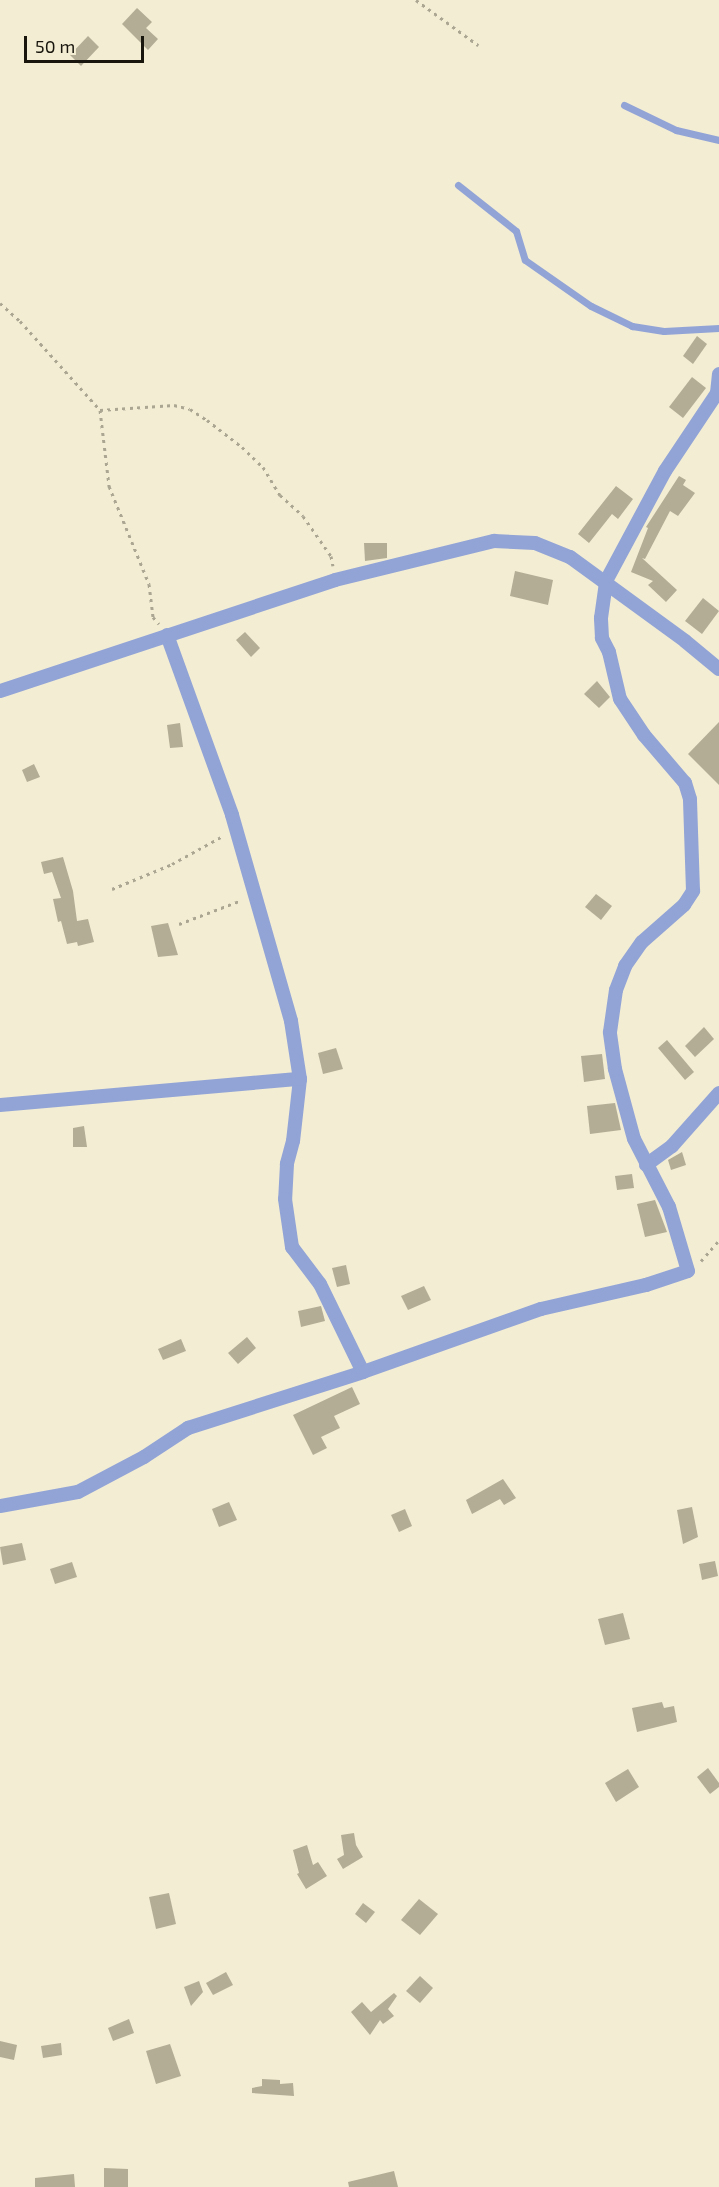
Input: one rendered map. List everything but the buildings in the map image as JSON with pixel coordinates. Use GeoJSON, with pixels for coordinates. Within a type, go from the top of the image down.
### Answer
{"type":"FeatureCollection","features":[{"type":"Feature","properties":{"kind":"street"},"geometry":{"type":"LineString","coordinates":[[0,1506],[78,1492],[144,1457],[188,1428],[363,1372],[541,1309],[646,1285],[688,1271],[669,1207],[645,1165],[634,1139],[615,1069],[610,1032],[616,990],[625,966],[642,942],[684,904],[693,891],[690,799],[685,783],[644,735],[620,699],[600,627],[606,581],[665,471],[717,393],[719,374]]}},
{"type":"Feature","properties":{"kind":"street"},"geometry":{"type":"LineString","coordinates":[[0,691],[335,580],[494,541],[535,543],[570,557],[606,581],[719,669]]}},
{"type":"Feature","properties":{"kind":"street"},"geometry":{"type":"LineString","coordinates":[[167,635],[236,829],[291,1021],[300,1079],[293,1142],[287,1164],[285,1199],[292,1247],[320,1284],[363,1372]]}},
{"type":"Feature","properties":{"kind":"street"},"geometry":{"type":"LineString","coordinates":[[0,1105],[300,1079]]}},
{"type":"Feature","properties":{"kind":"street"},"geometry":{"type":"LineString","coordinates":[[645,1165],[672,1146],[719,1093]]}},
{"type":"Feature","properties":{"kind":"lane"},"geometry":{"type":"LineString","coordinates":[[624,105],[676,130],[719,140]]}},
{"type":"Feature","properties":{"kind":"lane"},"geometry":{"type":"LineString","coordinates":[[458,185],[516,231],[525,260],[591,306],[632,326],[664,331],[719,328]]}},
{"type":"Feature","properties":{"kind":"path"},"geometry":{"type":"LineString","coordinates":[[416,0],[478,45]]}},
{"type":"Feature","properties":{"kind":"path"},"geometry":{"type":"LineString","coordinates":[[0,303],[20,321],[100,410],[109,486],[149,584],[153,617],[167,635]]}},
{"type":"Feature","properties":{"kind":"path"},"geometry":{"type":"LineString","coordinates":[[100,410],[174,405],[190,409],[207,420],[242,447],[262,467],[280,495],[303,516],[331,556],[335,580]]}},
{"type":"Feature","properties":{"kind":"path"},"geometry":{"type":"LineString","coordinates":[[112,890],[172,864],[236,829]]}},
{"type":"Feature","properties":{"kind":"path"},"geometry":{"type":"LineString","coordinates":[[179,924],[254,895]]}},
{"type":"Feature","properties":{"kind":"path"},"geometry":{"type":"LineString","coordinates":[[688,1271],[699,1264],[719,1240]]}}]}
